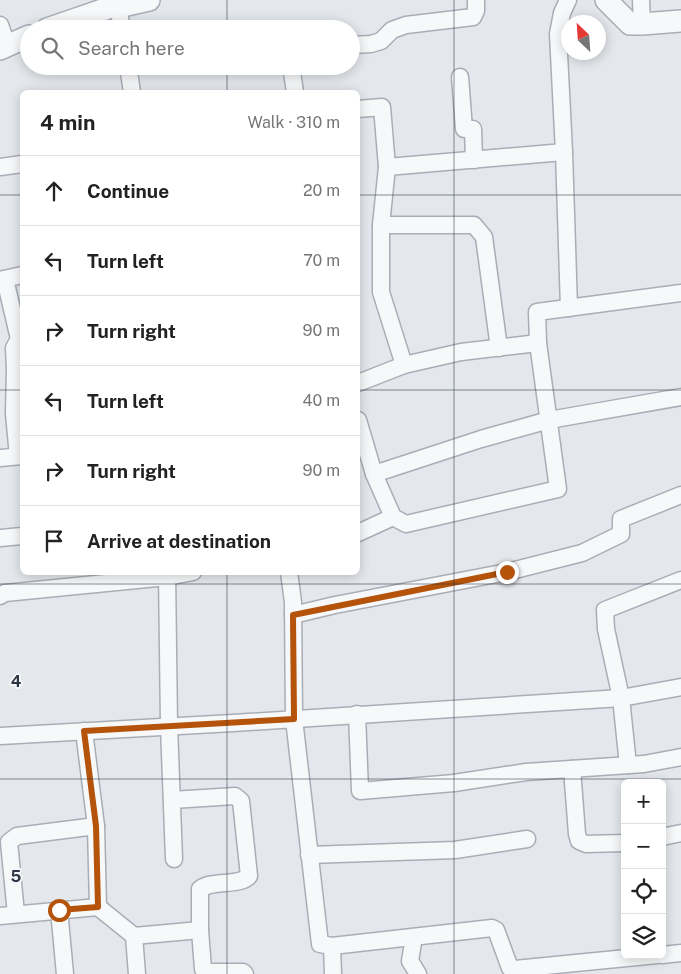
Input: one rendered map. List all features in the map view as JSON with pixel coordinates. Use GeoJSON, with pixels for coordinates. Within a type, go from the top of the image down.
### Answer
{"type":"FeatureCollection","features":[{"type":"Feature","properties":{"kind":"street"},"geometry":{"type":"LineString","coordinates":[[72,20],[103,9],[149,0]]}},
{"type":"Feature","properties":{"kind":"street"},"geometry":{"type":"LineString","coordinates":[[360,45],[381,41],[392,30],[406,25],[473,17],[476,11],[476,0]]}},
{"type":"Feature","properties":{"kind":"street"},"geometry":{"type":"LineString","coordinates":[[568,0],[562,13],[558,34],[569,308]]}},
{"type":"Feature","properties":{"kind":"street"},"geometry":{"type":"LineString","coordinates":[[606,0],[630,24],[681,20]]}},
{"type":"Feature","properties":{"kind":"street"},"geometry":{"type":"LineString","coordinates":[[641,0],[642,24]]}},
{"type":"Feature","properties":{"kind":"street"},"geometry":{"type":"LineString","coordinates":[[122,20],[123,4]]}},
{"type":"Feature","properties":{"kind":"street"},"geometry":{"type":"LineString","coordinates":[[0,25],[4,47],[20,40]]}},
{"type":"Feature","properties":{"kind":"street"},"geometry":{"type":"LineString","coordinates":[[129,75],[132,90]]}},
{"type":"Feature","properties":{"kind":"street"},"geometry":{"type":"LineString","coordinates":[[292,75],[294,90]]}},
{"type":"Feature","properties":{"kind":"street"},"geometry":{"type":"LineString","coordinates":[[460,77],[464,128],[473,128],[474,160]]}},
{"type":"Feature","properties":{"kind":"street"},"geometry":{"type":"LineString","coordinates":[[360,109],[382,107],[387,166],[381,225],[381,292],[404,365]]}},
{"type":"Feature","properties":{"kind":"street"},"geometry":{"type":"LineString","coordinates":[[387,166],[564,152]]}},
{"type":"Feature","properties":{"kind":"street"},"geometry":{"type":"LineString","coordinates":[[0,168],[20,164]]}},
{"type":"Feature","properties":{"kind":"street"},"geometry":{"type":"LineString","coordinates":[[381,225],[474,224],[484,237],[498,348]]}},
{"type":"Feature","properties":{"kind":"street"},"geometry":{"type":"LineString","coordinates":[[0,458],[20,456],[7,415],[15,369],[12,348],[19,339],[3,279],[20,275]]}},
{"type":"Feature","properties":{"kind":"street"},"geometry":{"type":"LineString","coordinates":[[360,427],[374,474],[394,516],[406,524],[558,488],[538,343],[538,312],[681,293]]}},
{"type":"Feature","properties":{"kind":"street"},"geometry":{"type":"LineString","coordinates":[[360,382],[404,365],[461,352],[538,343]]}},
{"type":"Feature","properties":{"kind":"street"},"geometry":{"type":"LineString","coordinates":[[374,474],[481,439],[548,420],[681,397]]}},
{"type":"Feature","properties":{"kind":"street"},"geometry":{"type":"LineString","coordinates":[[293,615],[507,572],[582,553],[622,534],[621,519],[681,495]]}},
{"type":"Feature","properties":{"kind":"street"},"geometry":{"type":"LineString","coordinates":[[360,531],[394,516]]}},
{"type":"Feature","properties":{"kind":"street"},"geometry":{"type":"LineString","coordinates":[[0,538],[20,536]]}},
{"type":"Feature","properties":{"kind":"street"},"geometry":{"type":"LineString","coordinates":[[0,596],[5,593],[167,575],[169,726],[174,859]]}},
{"type":"Feature","properties":{"kind":"street"},"geometry":{"type":"LineString","coordinates":[[289,575],[293,615],[294,719],[321,945],[332,946],[494,928],[510,968],[518,969],[621,959]]}},
{"type":"Feature","properties":{"kind":"street"},"geometry":{"type":"LineString","coordinates":[[628,765],[621,698],[606,629],[605,610],[681,580]]}},
{"type":"Feature","properties":{"kind":"street"},"geometry":{"type":"LineString","coordinates":[[0,736],[621,698],[681,688]]}},
{"type":"Feature","properties":{"kind":"street"},"geometry":{"type":"LineString","coordinates":[[358,714],[360,791],[454,783],[526,772],[644,764],[681,757]]}},
{"type":"Feature","properties":{"kind":"street"},"geometry":{"type":"LineString","coordinates":[[84,731],[96,826],[98,907]]}},
{"type":"Feature","properties":{"kind":"street"},"geometry":{"type":"LineString","coordinates":[[572,769],[579,841],[586,844],[621,843]]}},
{"type":"Feature","properties":{"kind":"street"},"geometry":{"type":"LineString","coordinates":[[172,800],[235,796],[241,801],[249,876],[244,880],[209,884],[200,889],[200,930],[203,969],[209,972],[243,972],[245,974]]}},
{"type":"Feature","properties":{"kind":"street"},"geometry":{"type":"LineString","coordinates":[[96,826],[17,836],[11,839],[9,842],[8,915],[98,907],[134,936],[200,930]]}},
{"type":"Feature","properties":{"kind":"street"},"geometry":{"type":"LineString","coordinates":[[666,835],[681,833]]}},
{"type":"Feature","properties":{"kind":"street"},"geometry":{"type":"LineString","coordinates":[[309,855],[455,850],[527,839]]}},
{"type":"Feature","properties":{"kind":"street"},"geometry":{"type":"LineString","coordinates":[[59,910],[65,974]]}},
{"type":"Feature","properties":{"kind":"street"},"geometry":{"type":"LineString","coordinates":[[134,936],[137,974]]}},
{"type":"Feature","properties":{"kind":"street"},"geometry":{"type":"LineString","coordinates":[[414,937],[410,962],[418,974]]}},
{"type":"Feature","properties":{"kind":"street"},"geometry":{"type":"LineString","coordinates":[[332,946],[333,974]]}},
{"type":"Feature","properties":{"kind":"street"},"geometry":{"type":"LineString","coordinates":[[666,955],[681,953]]}},
{"type":"Feature","properties":{"kind":"route"},"geometry":{"type":"LineString","coordinates":[[59,910],[98,907],[96,826],[84,731],[294,719],[293,615],[335,605],[507,572]]}}]}
